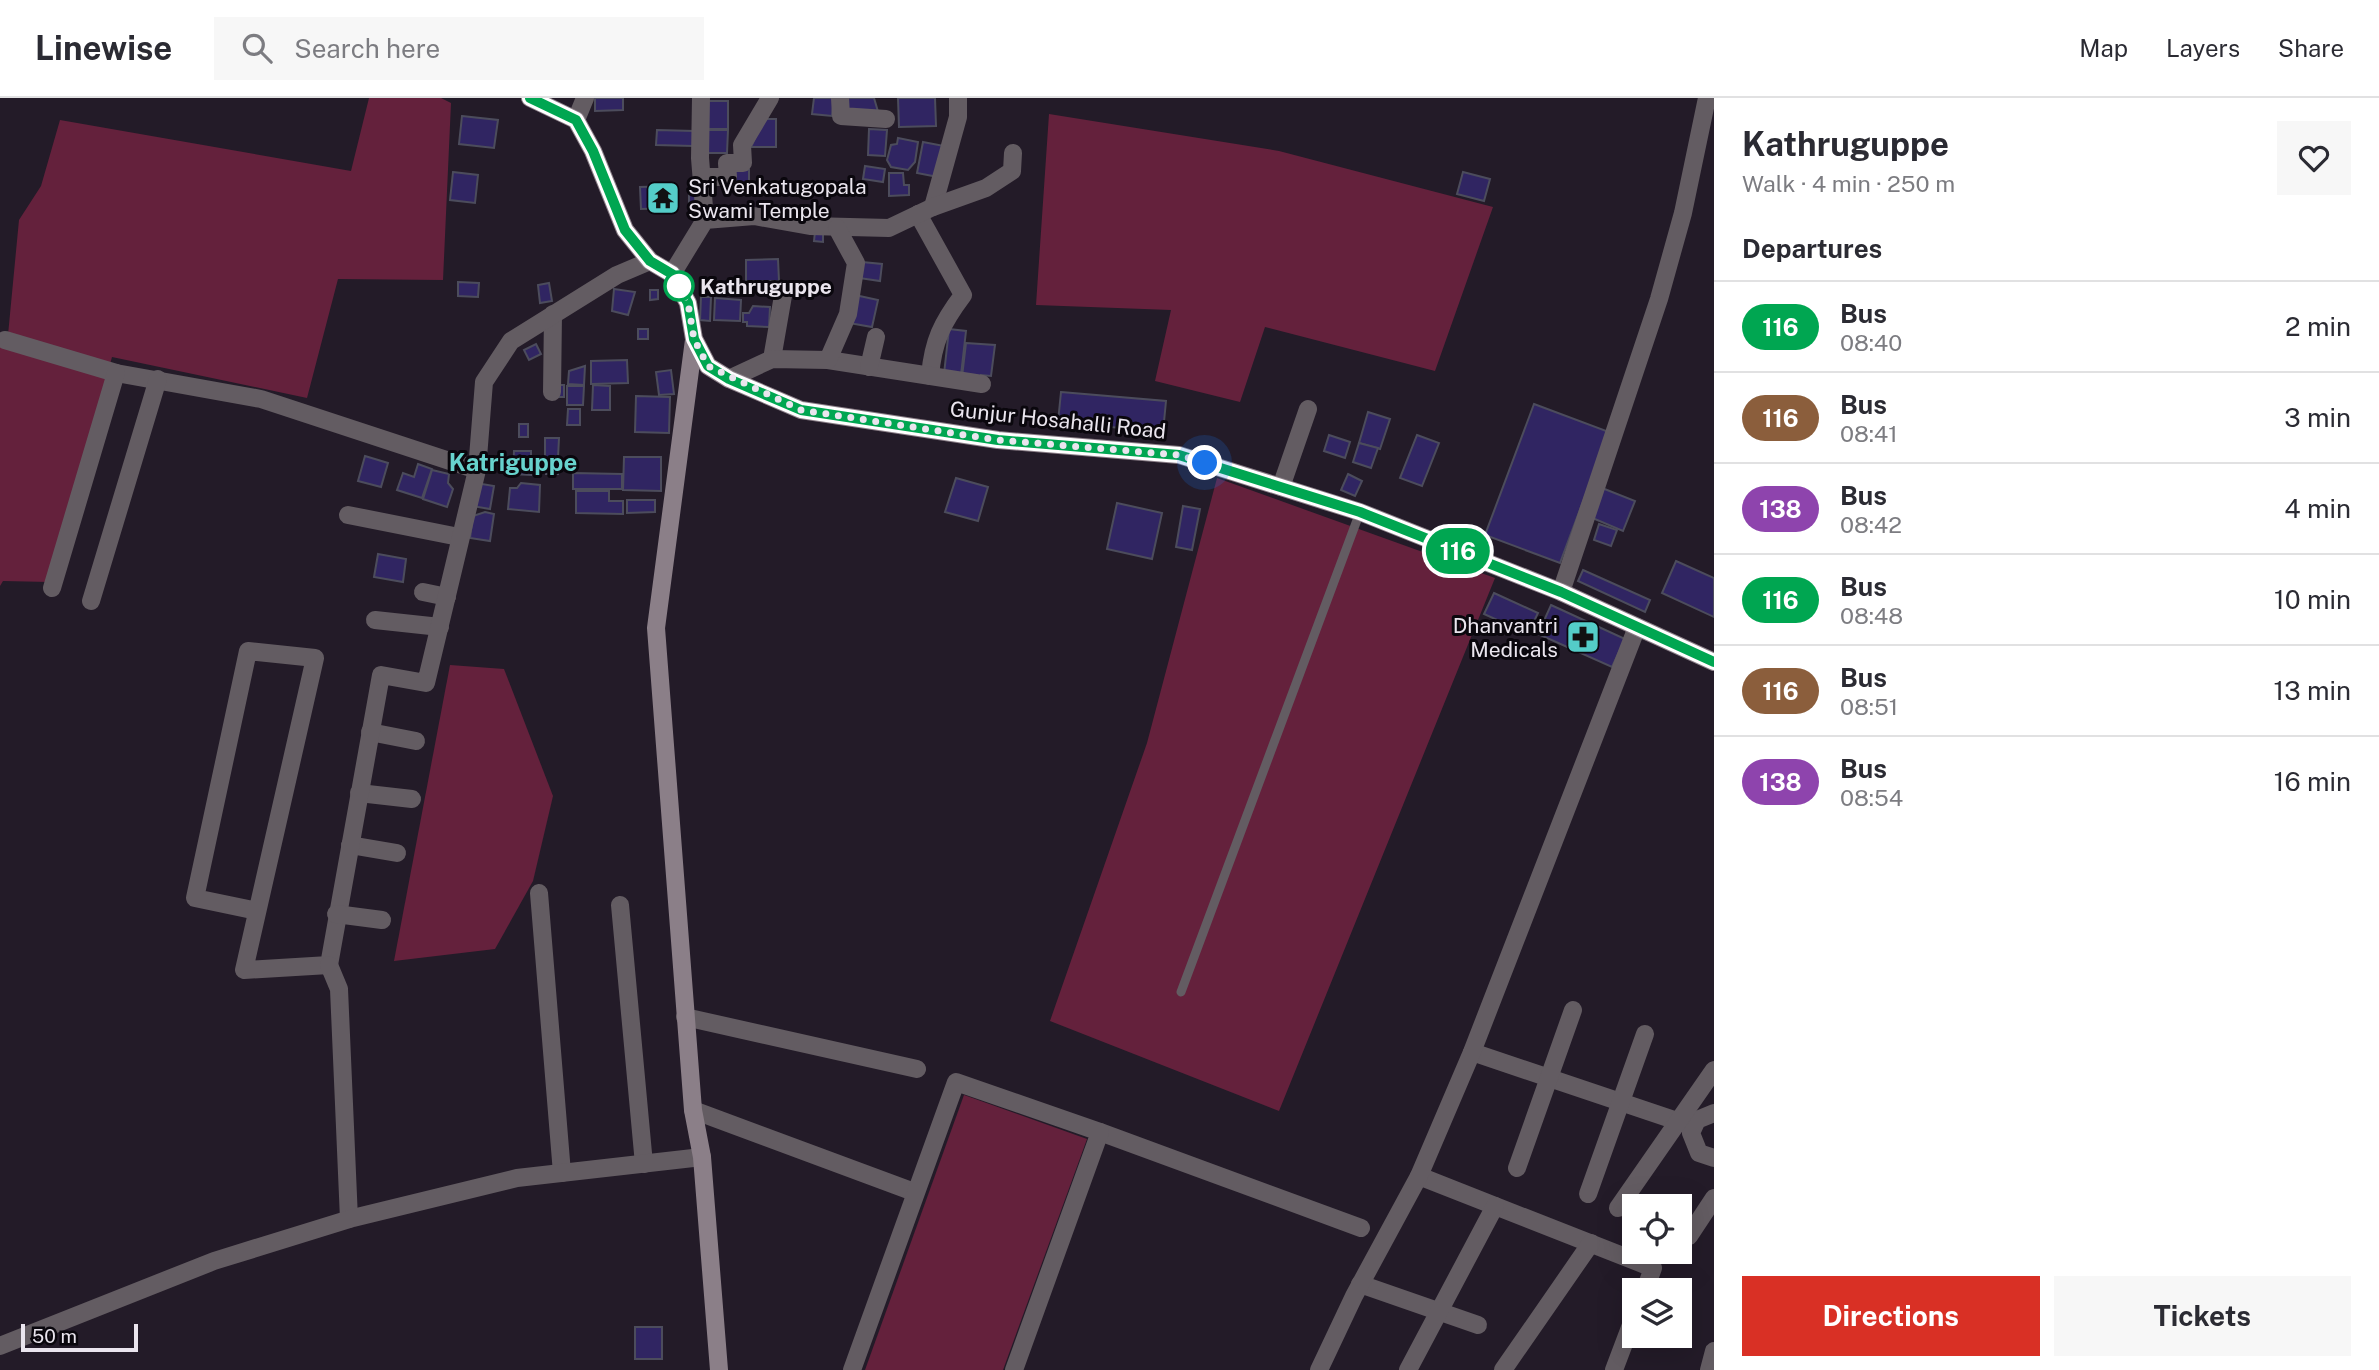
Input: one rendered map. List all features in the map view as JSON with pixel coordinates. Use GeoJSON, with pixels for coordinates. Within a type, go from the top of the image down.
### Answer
{"type":"FeatureCollection","features":[{"type":"Feature","properties":{"kind":"street"},"geometry":{"type":"LineString","coordinates":[[530,98],[576,120],[593,151],[625,230],[650,261],[672,274],[705,220],[704,177],[700,158],[701,98]]}},
{"type":"Feature","properties":{"kind":"street"},"geometry":{"type":"LineString","coordinates":[[576,120],[585,98]]}},
{"type":"Feature","properties":{"kind":"street"},"geometry":{"type":"LineString","coordinates":[[704,177],[727,177],[727,163],[743,163],[742,145],[770,98]]}},
{"type":"Feature","properties":{"kind":"street"},"geometry":{"type":"LineString","coordinates":[[840,98],[841,116],[886,119]]}},
{"type":"Feature","properties":{"kind":"street"},"geometry":{"type":"LineString","coordinates":[[930,376],[932,348],[945,319],[963,295],[926,211],[958,117],[958,98]]}},
{"type":"Feature","properties":{"kind":"street"},"geometry":{"type":"LineString","coordinates":[[1561,592],[1659,299],[1684,213],[1707,98]]}},
{"type":"Feature","properties":{"kind":"street"},"geometry":{"type":"LineString","coordinates":[[705,220],[754,216],[837,228],[890,228],[986,188],[1012,171],[1013,153]]}},
{"type":"Feature","properties":{"kind":"street"},"geometry":{"type":"LineString","coordinates":[[828,360],[848,314],[856,263],[837,228]]}},
{"type":"Feature","properties":{"kind":"street"},"geometry":{"type":"LineString","coordinates":[[349,1219],[340,989],[329,965],[336,914],[381,675],[426,683],[477,470],[484,382],[511,341],[617,275],[650,261]]}},
{"type":"Feature","properties":{"kind":"street","name":"Gunjur Hosahalli Road"},"geometry":{"type":"LineString","coordinates":[[672,274],[688,303],[694,339],[708,366],[729,379],[801,410],[998,440],[1179,455],[1360,512],[1561,592],[1714,662]]}},
{"type":"Feature","properties":{"kind":"street"},"geometry":{"type":"LineString","coordinates":[[772,359],[784,290]]}},
{"type":"Feature","properties":{"kind":"street"},"geometry":{"type":"LineString","coordinates":[[552,314],[552,392]]}},
{"type":"Feature","properties":{"kind":"street"},"geometry":{"type":"LineString","coordinates":[[869,367],[876,337]]}},
{"type":"Feature","properties":{"kind":"street"},"geometry":{"type":"LineString","coordinates":[[694,339],[656,628],[685,1017],[693,1110],[702,1157],[719,1370]]}},
{"type":"Feature","properties":{"kind":"street"},"geometry":{"type":"LineString","coordinates":[[5,340],[116,373],[261,399],[477,470]]}},
{"type":"Feature","properties":{"kind":"street"},"geometry":{"type":"LineString","coordinates":[[729,379],[772,359],[828,360],[982,384]]}},
{"type":"Feature","properties":{"kind":"street"},"geometry":{"type":"LineString","coordinates":[[52,588],[116,373]]}},
{"type":"Feature","properties":{"kind":"street"},"geometry":{"type":"LineString","coordinates":[[91,601],[158,379]]}},
{"type":"Feature","properties":{"kind":"street"},"geometry":{"type":"LineString","coordinates":[[1281,487],[1308,409]]}},
{"type":"Feature","properties":{"kind":"street"},"geometry":{"type":"LineString","coordinates":[[348,515],[459,537]]}},
{"type":"Feature","properties":{"kind":"street"},"geometry":{"type":"LineString","coordinates":[[423,592],[447,597]]}},
{"type":"Feature","properties":{"kind":"street"},"geometry":{"type":"LineString","coordinates":[[375,620],[440,627]]}},
{"type":"Feature","properties":{"kind":"street"},"geometry":{"type":"LineString","coordinates":[[1319,1370],[1360,1284],[1419,1176],[1472,1052],[1637,627]]}},
{"type":"Feature","properties":{"kind":"street"},"geometry":{"type":"LineString","coordinates":[[257,911],[195,898],[248,651],[315,658],[244,970],[329,965]]}},
{"type":"Feature","properties":{"kind":"street"},"geometry":{"type":"LineString","coordinates":[[370,732],[416,741]]}},
{"type":"Feature","properties":{"kind":"street"},"geometry":{"type":"LineString","coordinates":[[359,793],[412,799]]}},
{"type":"Feature","properties":{"kind":"street"},"geometry":{"type":"LineString","coordinates":[[350,845],[397,853]]}},
{"type":"Feature","properties":{"kind":"street"},"geometry":{"type":"LineString","coordinates":[[538,893],[562,1173]]}},
{"type":"Feature","properties":{"kind":"street"},"geometry":{"type":"LineString","coordinates":[[620,905],[644,1164]]}},
{"type":"Feature","properties":{"kind":"street"},"geometry":{"type":"LineString","coordinates":[[336,914],[382,920]]}},
{"type":"Feature","properties":{"kind":"street"},"geometry":{"type":"LineString","coordinates":[[1517,1168],[1573,1010]]}},
{"type":"Feature","properties":{"kind":"street"},"geometry":{"type":"LineString","coordinates":[[685,1017],[917,1069]]}},
{"type":"Feature","properties":{"kind":"street"},"geometry":{"type":"LineString","coordinates":[[1588,1194],[1645,1034]]}},
{"type":"Feature","properties":{"kind":"street"},"geometry":{"type":"LineString","coordinates":[[1472,1052],[1685,1124],[1714,1113]]}},
{"type":"Feature","properties":{"kind":"street"},"geometry":{"type":"LineString","coordinates":[[1618,1208],[1685,1124],[1714,1070]]}},
{"type":"Feature","properties":{"kind":"street"},"geometry":{"type":"LineString","coordinates":[[852,1370],[914,1192],[956,1082],[1362,1228]]}},
{"type":"Feature","properties":{"kind":"street"},"geometry":{"type":"LineString","coordinates":[[693,1110],[914,1192]]}},
{"type":"Feature","properties":{"kind":"street"},"geometry":{"type":"LineString","coordinates":[[1685,1124],[1694,1147],[1706,1157],[1714,1158]]}},
{"type":"Feature","properties":{"kind":"street"},"geometry":{"type":"LineString","coordinates":[[1014,1370],[1100,1132]]}},
{"type":"Feature","properties":{"kind":"street"},"geometry":{"type":"LineString","coordinates":[[0,1346],[214,1261],[349,1219],[517,1178],[702,1157]]}},
{"type":"Feature","properties":{"kind":"street"},"geometry":{"type":"LineString","coordinates":[[1419,1176],[1653,1268],[1649,1278]]}},
{"type":"Feature","properties":{"kind":"street"},"geometry":{"type":"LineString","coordinates":[[1692,1231],[1714,1198]]}},
{"type":"Feature","properties":{"kind":"street"},"geometry":{"type":"LineString","coordinates":[[1408,1370],[1495,1206]]}},
{"type":"Feature","properties":{"kind":"street"},"geometry":{"type":"LineString","coordinates":[[1503,1370],[1591,1243]]}},
{"type":"Feature","properties":{"kind":"street"},"geometry":{"type":"LineString","coordinates":[[1360,1284],[1478,1325]]}},
{"type":"Feature","properties":{"kind":"street"},"geometry":{"type":"LineString","coordinates":[[1614,1370],[1622,1348]]}},
{"type":"Feature","properties":{"kind":"street"},"geometry":{"type":"LineString","coordinates":[[1709,1370],[1714,1351]]}},
{"type":"Feature","properties":{"kind":"lane"},"geometry":{"type":"LineString","coordinates":[[1181,992],[1360,512]]}},
{"type":"Feature","properties":{"kind":"shaded area"},"geometry":{"type":"Polygon","coordinates":[[[369,98],[441,98],[451,103],[443,280],[338,279],[307,398],[112,357],[50,582],[3,581],[0,586],[0,333],[8,335],[19,220],[41,186],[60,120],[351,171],[369,98]]]}},
{"type":"Feature","properties":{"kind":"shaded area"},"geometry":{"type":"Polygon","coordinates":[[[1049,114],[1279,151],[1493,207],[1435,371],[1265,327],[1240,402],[1155,381],[1171,310],[1036,305],[1049,114]]]}},
{"type":"Feature","properties":{"kind":"shaded area"},"geometry":{"type":"Polygon","coordinates":[[[1217,478],[1495,578],[1279,1111],[1050,1021],[1147,743],[1217,478]]]}},
{"type":"Feature","properties":{"kind":"shaded area"},"geometry":{"type":"Polygon","coordinates":[[[450,665],[504,669],[553,796],[533,881],[495,949],[394,961],[450,665]]]}},
{"type":"Feature","properties":{"kind":"shaded area"},"geometry":{"type":"Polygon","coordinates":[[[964,1095],[1087,1139],[1003,1370],[865,1370],[964,1095]]]}},
{"type":"Feature","properties":{"kind":"building"},"geometry":{"type":"Polygon","coordinates":[[[595,98],[623,98],[623,110],[595,111],[595,98]]]}},
{"type":"Feature","properties":{"kind":"building"},"geometry":{"type":"Polygon","coordinates":[[[814,98],[834,98],[832,116],[812,114],[814,98]]]}},
{"type":"Feature","properties":{"kind":"building"},"geometry":{"type":"Polygon","coordinates":[[[846,98],[874,98],[879,115],[845,113],[846,98]]]}},
{"type":"Feature","properties":{"kind":"building"},"geometry":{"type":"Polygon","coordinates":[[[898,98],[935,98],[936,126],[899,127],[898,98]]]}},
{"type":"Feature","properties":{"kind":"building"},"geometry":{"type":"Polygon","coordinates":[[[705,101],[728,101],[728,129],[704,129],[705,101]]]}},
{"type":"Feature","properties":{"kind":"building"},"geometry":{"type":"Polygon","coordinates":[[[462,116],[498,120],[494,148],[459,144],[462,116]]]}},
{"type":"Feature","properties":{"kind":"building"},"geometry":{"type":"Polygon","coordinates":[[[764,119],[776,119],[776,147],[751,147],[764,119]]]}},
{"type":"Feature","properties":{"kind":"building"},"geometry":{"type":"Polygon","coordinates":[[[869,129],[887,130],[885,156],[868,155],[869,129]]]}},
{"type":"Feature","properties":{"kind":"building"},"geometry":{"type":"Polygon","coordinates":[[[657,130],[694,131],[693,146],[656,145],[657,130]]]}},
{"type":"Feature","properties":{"kind":"building"},"geometry":{"type":"Polygon","coordinates":[[[703,130],[728,130],[727,153],[703,153],[703,130]]]}},
{"type":"Feature","properties":{"kind":"building"},"geometry":{"type":"Polygon","coordinates":[[[898,138],[918,142],[915,162],[908,170],[891,167],[887,160],[891,145],[897,144],[898,138]]]}},
{"type":"Feature","properties":{"kind":"building"},"geometry":{"type":"Polygon","coordinates":[[[923,142],[944,146],[938,177],[917,173],[923,142]]]}},
{"type":"Feature","properties":{"kind":"building"},"geometry":{"type":"Polygon","coordinates":[[[865,166],[885,169],[883,182],[863,179],[865,166]]]}},
{"type":"Feature","properties":{"kind":"building"},"geometry":{"type":"Polygon","coordinates":[[[730,169],[749,170],[749,186],[729,186],[730,169]]]}},
{"type":"Feature","properties":{"kind":"building"},"geometry":{"type":"Polygon","coordinates":[[[453,172],[478,175],[475,203],[450,200],[453,172]]]}},
{"type":"Feature","properties":{"kind":"building"},"geometry":{"type":"Polygon","coordinates":[[[1463,172],[1490,179],[1484,201],[1457,194],[1463,172]]]}},
{"type":"Feature","properties":{"kind":"building"},"geometry":{"type":"Polygon","coordinates":[[[889,173],[903,173],[904,185],[909,185],[909,195],[889,196],[889,173]]]}},
{"type":"Feature","properties":{"kind":"building"},"geometry":{"type":"Polygon","coordinates":[[[672,186],[672,208],[641,209],[640,187],[672,186]]]}},
{"type":"Feature","properties":{"kind":"building"},"geometry":{"type":"Polygon","coordinates":[[[689,193],[698,193],[698,203],[689,203],[689,193]]]}},
{"type":"Feature","properties":{"kind":"building"},"geometry":{"type":"Polygon","coordinates":[[[815,232],[823,232],[823,242],[814,241],[815,232]]]}},
{"type":"Feature","properties":{"kind":"building"},"geometry":{"type":"Polygon","coordinates":[[[778,259],[779,281],[746,281],[746,260],[778,259]]]}},
{"type":"Feature","properties":{"kind":"building"},"geometry":{"type":"Polygon","coordinates":[[[862,262],[882,264],[880,281],[859,278],[862,262]]]}},
{"type":"Feature","properties":{"kind":"building"},"geometry":{"type":"Polygon","coordinates":[[[458,282],[479,283],[478,297],[458,296],[458,282]]]}},
{"type":"Feature","properties":{"kind":"building"},"geometry":{"type":"Polygon","coordinates":[[[549,283],[552,301],[540,303],[538,285],[549,283]]]}},
{"type":"Feature","properties":{"kind":"building"},"geometry":{"type":"Polygon","coordinates":[[[614,289],[635,292],[628,315],[612,311],[614,289]]]}},
{"type":"Feature","properties":{"kind":"building"},"geometry":{"type":"Polygon","coordinates":[[[650,290],[658,290],[658,299],[650,300],[650,290]]]}},
{"type":"Feature","properties":{"kind":"building"},"geometry":{"type":"Polygon","coordinates":[[[855,295],[878,300],[872,327],[849,323],[855,295]]]}},
{"type":"Feature","properties":{"kind":"building"},"geometry":{"type":"Polygon","coordinates":[[[701,297],[711,297],[710,321],[700,320],[701,297]]]}},
{"type":"Feature","properties":{"kind":"building"},"geometry":{"type":"Polygon","coordinates":[[[715,298],[741,300],[740,321],[714,320],[715,298]]]}},
{"type":"Feature","properties":{"kind":"building"},"geometry":{"type":"Polygon","coordinates":[[[753,306],[770,307],[769,327],[747,326],[747,322],[743,322],[743,313],[749,313],[753,306]]]}},
{"type":"Feature","properties":{"kind":"building"},"geometry":{"type":"Polygon","coordinates":[[[638,329],[648,329],[648,339],[638,339],[638,329]]]}},
{"type":"Feature","properties":{"kind":"building"},"geometry":{"type":"Polygon","coordinates":[[[949,329],[966,331],[961,375],[944,374],[949,329]]]}},
{"type":"Feature","properties":{"kind":"building"},"geometry":{"type":"Polygon","coordinates":[[[966,343],[995,345],[991,376],[981,375],[981,379],[962,377],[966,343]]]}},
{"type":"Feature","properties":{"kind":"building"},"geometry":{"type":"Polygon","coordinates":[[[536,344],[541,354],[529,360],[524,350],[536,344]]]}},
{"type":"Feature","properties":{"kind":"building"},"geometry":{"type":"Polygon","coordinates":[[[627,360],[628,383],[591,384],[591,361],[627,360]]]}},
{"type":"Feature","properties":{"kind":"building"},"geometry":{"type":"Polygon","coordinates":[[[585,366],[584,385],[568,384],[569,371],[585,366]]]}},
{"type":"Feature","properties":{"kind":"building"},"geometry":{"type":"Polygon","coordinates":[[[671,370],[674,394],[659,395],[656,372],[671,370]]]}},
{"type":"Feature","properties":{"kind":"building"},"geometry":{"type":"Polygon","coordinates":[[[558,385],[564,385],[564,397],[557,397],[558,385]]]}},
{"type":"Feature","properties":{"kind":"building"},"geometry":{"type":"Polygon","coordinates":[[[593,385],[610,386],[610,410],[592,410],[593,385]]]}},
{"type":"Feature","properties":{"kind":"building"},"geometry":{"type":"Polygon","coordinates":[[[567,386],[584,386],[583,405],[567,405],[567,386]]]}},
{"type":"Feature","properties":{"kind":"building"},"geometry":{"type":"Polygon","coordinates":[[[1061,392],[1166,401],[1163,432],[1058,422],[1061,392]]]}},
{"type":"Feature","properties":{"kind":"building"},"geometry":{"type":"Polygon","coordinates":[[[636,396],[670,397],[669,433],[635,432],[636,396]]]}},
{"type":"Feature","properties":{"kind":"building"},"geometry":{"type":"Polygon","coordinates":[[[1534,404],[1609,432],[1560,563],[1485,535],[1534,404]]]}},
{"type":"Feature","properties":{"kind":"building"},"geometry":{"type":"Polygon","coordinates":[[[568,409],[580,409],[580,425],[567,425],[568,409]]]}},
{"type":"Feature","properties":{"kind":"building"},"geometry":{"type":"Polygon","coordinates":[[[1368,412],[1390,419],[1380,449],[1359,443],[1368,412]]]}},
{"type":"Feature","properties":{"kind":"building"},"geometry":{"type":"Polygon","coordinates":[[[519,424],[528,424],[528,437],[519,437],[519,424]]]}},
{"type":"Feature","properties":{"kind":"building"},"geometry":{"type":"Polygon","coordinates":[[[1329,435],[1350,442],[1345,458],[1324,451],[1329,435]]]}},
{"type":"Feature","properties":{"kind":"building"},"geometry":{"type":"Polygon","coordinates":[[[1417,435],[1439,443],[1422,486],[1400,478],[1417,435]]]}},
{"type":"Feature","properties":{"kind":"building"},"geometry":{"type":"Polygon","coordinates":[[[545,438],[559,438],[558,458],[545,458],[545,438]]]}},
{"type":"Feature","properties":{"kind":"building"},"geometry":{"type":"Polygon","coordinates":[[[1359,443],[1378,448],[1371,468],[1353,462],[1359,443]]]}},
{"type":"Feature","properties":{"kind":"building"},"geometry":{"type":"Polygon","coordinates":[[[514,451],[531,451],[531,475],[513,474],[514,451]]]}},
{"type":"Feature","properties":{"kind":"building"},"geometry":{"type":"Polygon","coordinates":[[[365,456],[388,463],[381,487],[358,481],[365,456]]]}},
{"type":"Feature","properties":{"kind":"building"},"geometry":{"type":"Polygon","coordinates":[[[624,457],[661,457],[661,491],[623,490],[624,457]]]}},
{"type":"Feature","properties":{"kind":"building"},"geometry":{"type":"Polygon","coordinates":[[[546,463],[558,463],[558,474],[546,474],[546,463]]]}},
{"type":"Feature","properties":{"kind":"building"},"geometry":{"type":"Polygon","coordinates":[[[418,464],[432,469],[422,498],[397,490],[403,473],[414,477],[418,464]]]}},
{"type":"Feature","properties":{"kind":"building"},"geometry":{"type":"Polygon","coordinates":[[[432,470],[449,474],[448,483],[453,489],[447,507],[423,499],[432,470]]]}},
{"type":"Feature","properties":{"kind":"building"},"geometry":{"type":"Polygon","coordinates":[[[573,473],[622,474],[622,489],[573,489],[573,473]]]}},
{"type":"Feature","properties":{"kind":"building"},"geometry":{"type":"Polygon","coordinates":[[[1348,474],[1362,481],[1355,496],[1341,490],[1348,474]]]}},
{"type":"Feature","properties":{"kind":"building"},"geometry":{"type":"Polygon","coordinates":[[[956,478],[988,487],[978,521],[945,512],[956,478]]]}},
{"type":"Feature","properties":{"kind":"building"},"geometry":{"type":"Polygon","coordinates":[[[476,483],[494,486],[490,509],[472,506],[476,483]]]}},
{"type":"Feature","properties":{"kind":"building"},"geometry":{"type":"Polygon","coordinates":[[[521,483],[540,485],[539,512],[508,509],[510,488],[517,488],[521,483]]]}},
{"type":"Feature","properties":{"kind":"building"},"geometry":{"type":"Polygon","coordinates":[[[1602,488],[1635,501],[1623,531],[1590,517],[1602,488]]]}},
{"type":"Feature","properties":{"kind":"building"},"geometry":{"type":"Polygon","coordinates":[[[576,491],[609,491],[609,501],[623,501],[623,514],[576,513],[576,491]]]}},
{"type":"Feature","properties":{"kind":"building"},"geometry":{"type":"Polygon","coordinates":[[[627,500],[655,500],[655,512],[627,513],[627,500]]]}},
{"type":"Feature","properties":{"kind":"building"},"geometry":{"type":"Polygon","coordinates":[[[1117,503],[1162,513],[1152,559],[1107,549],[1117,503]]]}},
{"type":"Feature","properties":{"kind":"building"},"geometry":{"type":"Polygon","coordinates":[[[1183,506],[1200,509],[1192,550],[1176,547],[1183,506]]]}},
{"type":"Feature","properties":{"kind":"building"},"geometry":{"type":"Polygon","coordinates":[[[485,512],[494,514],[490,541],[470,538],[473,516],[485,512]]]}},
{"type":"Feature","properties":{"kind":"building"},"geometry":{"type":"Polygon","coordinates":[[[1599,524],[1617,530],[1611,546],[1594,540],[1599,524]]]}},
{"type":"Feature","properties":{"kind":"building"},"geometry":{"type":"Polygon","coordinates":[[[378,554],[406,559],[403,582],[374,577],[378,554]]]}},
{"type":"Feature","properties":{"kind":"building"},"geometry":{"type":"Polygon","coordinates":[[[1676,561],[1714,578],[1714,617],[1662,593],[1676,561]]]}},
{"type":"Feature","properties":{"kind":"building"},"geometry":{"type":"Polygon","coordinates":[[[1583,570],[1650,600],[1645,612],[1578,581],[1583,570]]]}},
{"type":"Feature","properties":{"kind":"building"},"geometry":{"type":"Polygon","coordinates":[[[1494,593],[1538,613],[1528,634],[1484,614],[1494,593]]]}},
{"type":"Feature","properties":{"kind":"building"},"geometry":{"type":"Polygon","coordinates":[[[1551,605],[1625,639],[1612,667],[1538,634],[1551,605]]]}},
{"type":"Feature","properties":{"kind":"building"},"geometry":{"type":"Polygon","coordinates":[[[635,1327],[662,1327],[662,1359],[635,1359],[635,1327]]]}},
{"type":"Feature","properties":{"kind":"bus line","name":"116"},"geometry":{"type":"LineString","coordinates":[[530,98],[576,120],[593,151],[625,230],[650,261],[672,274],[688,303],[694,339],[708,366],[729,379],[801,410],[998,440],[1179,455],[1360,512],[1561,592],[1714,662]]}},
{"type":"Feature","properties":{"kind":"place","name":"Sri Venkatugopala Swami Temple"},"geometry":{"type":"Point","coordinates":[663,198]}},
{"type":"Feature","properties":{"kind":"place","name":"Kathruguppe"},"geometry":{"type":"Point","coordinates":[679,286]}},
{"type":"Feature","properties":{"kind":"place","name":"Dhanvantri Medicals"},"geometry":{"type":"Point","coordinates":[1583,637]}},
{"type":"Feature","properties":{"kind":"district","name":"Katriguppe"},"geometry":{"type":"Point","coordinates":[513,462]}},
{"type":"Feature","properties":{"kind":"route"},"geometry":{"type":"LineString","coordinates":[[679,286],[688,303],[694,339],[708,366],[729,379],[801,410],[998,440],[1179,455],[1205,463]]}}]}
